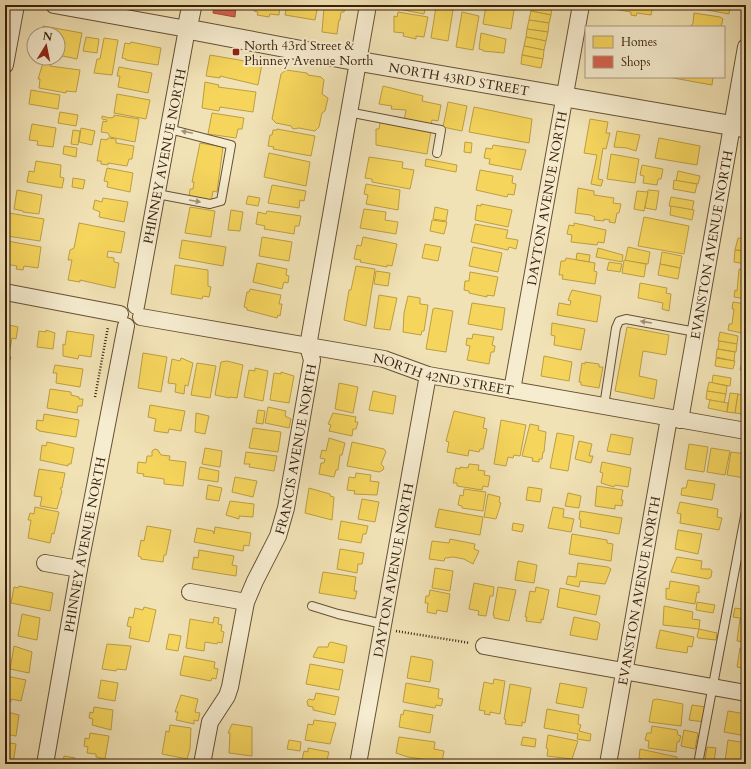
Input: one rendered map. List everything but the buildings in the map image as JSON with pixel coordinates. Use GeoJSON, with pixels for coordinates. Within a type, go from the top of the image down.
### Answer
{"type":"FeatureCollection","features":[{"type":"Feature","properties":{"kind":"street"},"geometry":{"type":"LineString","coordinates":[[5,66],[16,5]]}},
{"type":"Feature","properties":{"kind":"street","name":"NORTH 43RD STREET"},"geometry":{"type":"LineString","coordinates":[[54,5],[187,28],[357,61],[739,127]]}},
{"type":"Feature","properties":{"kind":"street","name":"PHINNEY AVENUE NORTH"},"geometry":{"type":"LineString","coordinates":[[139,312],[157,194],[192,5]]}},
{"type":"Feature","properties":{"kind":"street","name":"FRANCIS AVENUE NORTH"},"geometry":{"type":"LineString","coordinates":[[202,764],[210,722],[227,696],[230,687],[246,602],[278,536],[286,508],[312,360],[308,346],[368,5]]}},
{"type":"Feature","properties":{"kind":"street","name":"DAYTON AVENUE NORTH"},"geometry":{"type":"LineString","coordinates":[[512,390],[581,5]]}},
{"type":"Feature","properties":{"kind":"street","name":"EVANSTON AVENUE NORTH"},"geometry":{"type":"LineString","coordinates":[[608,764],[624,671],[675,419],[696,332],[739,127],[746,47]]}},
{"type":"Feature","properties":{"kind":"street"},"geometry":{"type":"LineString","coordinates":[[5,292],[123,320],[125,306],[139,312]]}},
{"type":"Feature","properties":{"kind":"street","name":"NORTH 42ND STREET"},"geometry":{"type":"LineString","coordinates":[[139,312],[384,360],[428,375],[746,431]]}},
{"type":"Feature","properties":{"kind":"street","name":"PHINNEY AVENUE NORTH"},"geometry":{"type":"LineString","coordinates":[[45,764],[123,320]]}},
{"type":"Feature","properties":{"kind":"street","name":"DAYTON AVENUE NORTH"},"geometry":{"type":"LineString","coordinates":[[358,764],[428,375]]}},
{"type":"Feature","properties":{"kind":"street"},"geometry":{"type":"LineString","coordinates":[[45,563],[79,569]]}},
{"type":"Feature","properties":{"kind":"street"},"geometry":{"type":"LineString","coordinates":[[190,592],[246,602]]}},
{"type":"Feature","properties":{"kind":"street"},"geometry":{"type":"LineString","coordinates":[[484,646],[746,693]]}},
{"type":"Feature","properties":{"kind":"lane"},"geometry":{"type":"LineString","coordinates":[[348,112],[441,130],[437,153]]}},
{"type":"Feature","properties":{"kind":"lane"},"geometry":{"type":"LineString","coordinates":[[157,194],[210,204],[221,201],[231,144],[169,129]]}},
{"type":"Feature","properties":{"kind":"lane"},"geometry":{"type":"LineString","coordinates":[[604,406],[616,328],[619,321],[626,319],[696,332]]}},
{"type":"Feature","properties":{"kind":"lane"},"geometry":{"type":"LineString","coordinates":[[698,764],[746,511]]}},
{"type":"Feature","properties":{"kind":"lane"},"geometry":{"type":"LineString","coordinates":[[312,606],[338,614],[383,624]]}},
{"type":"Feature","properties":{"kind":"path"},"geometry":{"type":"LineString","coordinates":[[400,632],[462,641]]}},
{"type":"Feature","properties":{"kind":"place","name":"North 43rd Street & Phinney Avenue North"},"geometry":{"type":"Point","coordinates":[236,52]}}]}
